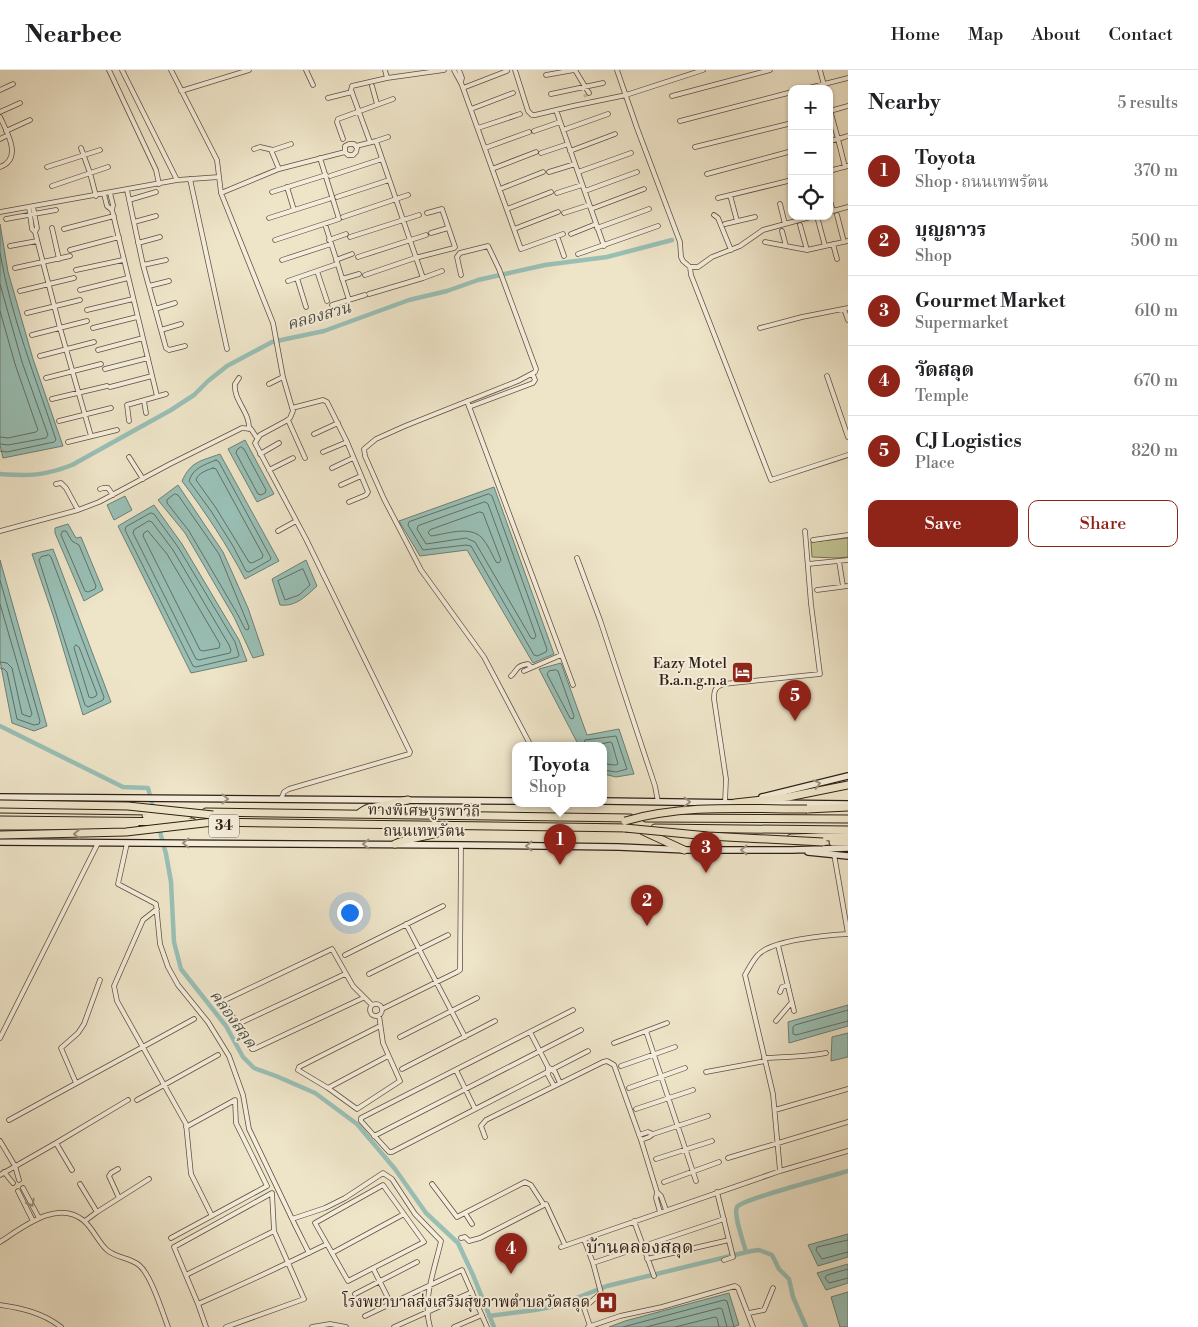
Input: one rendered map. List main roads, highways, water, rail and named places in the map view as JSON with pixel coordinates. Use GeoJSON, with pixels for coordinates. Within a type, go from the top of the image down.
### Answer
{"type":"FeatureCollection","features":[{"type":"Feature","properties":{"kind":"highway"},"geometry":{"type":"LineString","coordinates":[[735,803],[788,797],[848,785]]}},
{"type":"Feature","properties":{"kind":"highway"},"geometry":{"type":"LineString","coordinates":[[358,814],[366,810],[408,800]]}},
{"type":"Feature","properties":{"kind":"highway"},"geometry":{"type":"LineString","coordinates":[[0,804],[107,805],[213,819]]}},
{"type":"Feature","properties":{"kind":"highway"},"geometry":{"type":"LineString","coordinates":[[625,824],[646,815],[685,810],[848,807]]}},
{"type":"Feature","properties":{"kind":"highway","name":"ถนนเทพรัตน"},"geometry":{"type":"LineString","coordinates":[[0,809],[624,818],[740,817],[848,821]]}},
{"type":"Feature","properties":{"kind":"highway","name":"ทางพิเศษบูรพาวิถี"},"geometry":{"type":"LineString","coordinates":[[0,813],[213,819],[625,824],[848,830]]}},
{"type":"Feature","properties":{"kind":"highway"},"geometry":{"type":"LineString","coordinates":[[0,834],[107,833],[213,819]]}},
{"type":"Feature","properties":{"kind":"highway","name":"ทางพิเศษบูรพาวิถี"},"geometry":{"type":"LineString","coordinates":[[0,820],[213,819]]}},
{"type":"Feature","properties":{"kind":"highway","name":"ทางพิเศษบูรพาวิถี"},"geometry":{"type":"LineString","coordinates":[[625,824],[848,821]]}},
{"type":"Feature","properties":{"kind":"highway"},"geometry":{"type":"LineString","coordinates":[[625,824],[708,836],[823,842]]}},
{"type":"Feature","properties":{"kind":"highway","name":"ถนนเทพรัตน"},"geometry":{"type":"LineString","coordinates":[[0,826],[848,830]]}},
{"type":"Feature","properties":{"kind":"highway"},"geometry":{"type":"LineString","coordinates":[[395,844],[403,840],[448,829]]}},
{"type":"Feature","properties":{"kind":"highway"},"geometry":{"type":"LineString","coordinates":[[642,830],[684,850]]}},
{"type":"Feature","properties":{"kind":"highway"},"geometry":{"type":"LineString","coordinates":[[778,840],[848,836]]}},
{"type":"Feature","properties":{"kind":"highway"},"geometry":{"type":"LineString","coordinates":[[832,842],[848,842]]}},
{"type":"Feature","properties":{"kind":"main road"},"geometry":{"type":"LineString","coordinates":[[735,803],[848,776]]}},
{"type":"Feature","properties":{"kind":"main road","name":"ถนนเทพรัตน"},"geometry":{"type":"LineString","coordinates":[[0,797],[512,801]]}},
{"type":"Feature","properties":{"kind":"main road"},"geometry":{"type":"LineString","coordinates":[[607,801],[848,807]]}},
{"type":"Feature","properties":{"kind":"main road","name":"ถนนเทพรัตน"},"geometry":{"type":"LineString","coordinates":[[0,842],[395,844],[620,847],[684,850],[848,848]]}},
{"type":"Feature","properties":{"kind":"main road"},"geometry":{"type":"LineString","coordinates":[[792,850],[848,856]]}},
{"type":"Feature","properties":{"kind":"water"},"geometry":{"type":"Polygon","coordinates":[[[0,224],[8,272],[33,359],[63,446],[3,458],[0,445],[0,224]]]}},
{"type":"Feature","properties":{"kind":"water"},"geometry":{"type":"Polygon","coordinates":[[[245,440],[274,494],[257,502],[228,449],[245,440]]]}},
{"type":"Feature","properties":{"kind":"water"},"geometry":{"type":"Polygon","coordinates":[[[220,454],[279,561],[245,579],[216,529],[182,481],[189,469],[197,463],[220,454]]]}},
{"type":"Feature","properties":{"kind":"water"},"geometry":{"type":"Polygon","coordinates":[[[178,485],[223,552],[248,608],[264,655],[253,658],[234,617],[185,533],[158,500],[178,485]]]}},
{"type":"Feature","properties":{"kind":"water"},"geometry":{"type":"Polygon","coordinates":[[[494,487],[554,654],[533,663],[467,550],[420,556],[399,521],[494,487]]]}},
{"type":"Feature","properties":{"kind":"water"},"geometry":{"type":"Polygon","coordinates":[[[125,496],[132,510],[114,520],[107,505],[125,496]]]}},
{"type":"Feature","properties":{"kind":"water"},"geometry":{"type":"Polygon","coordinates":[[[154,505],[182,544],[239,640],[247,661],[191,673],[118,526],[154,505]]]}},
{"type":"Feature","properties":{"kind":"water"},"geometry":{"type":"Polygon","coordinates":[[[68,524],[76,538],[81,537],[103,590],[84,601],[55,533],[55,528],[68,524]]]}},
{"type":"Feature","properties":{"kind":"water"},"geometry":{"type":"Polygon","coordinates":[[[53,549],[111,702],[83,715],[54,618],[32,554],[53,549]]]}},
{"type":"Feature","properties":{"kind":"water"},"geometry":{"type":"Polygon","coordinates":[[[0,560],[47,726],[34,731],[12,723],[0,661],[0,560]]]}},
{"type":"Feature","properties":{"kind":"water"},"geometry":{"type":"Polygon","coordinates":[[[306,560],[317,586],[296,603],[280,605],[272,579],[306,560]]]}},
{"type":"Feature","properties":{"kind":"water"},"geometry":{"type":"Polygon","coordinates":[[[561,663],[587,735],[619,729],[634,774],[616,777],[607,775],[607,742],[577,742],[539,669],[561,663]]]}},
{"type":"Feature","properties":{"kind":"water"},"geometry":{"type":"Polygon","coordinates":[[[848,1005],[848,1026],[789,1043],[788,1022],[848,1005]]]}},
{"type":"Feature","properties":{"kind":"water"},"geometry":{"type":"Polygon","coordinates":[[[848,1033],[848,1057],[831,1061],[832,1037],[848,1033]]]}},
{"type":"Feature","properties":{"kind":"water"},"geometry":{"type":"Polygon","coordinates":[[[848,1234],[848,1257],[818,1266],[808,1245],[848,1234]]]}},
{"type":"Feature","properties":{"kind":"water"},"geometry":{"type":"Polygon","coordinates":[[[848,1264],[848,1283],[826,1290],[817,1273],[848,1264]]]}},
{"type":"Feature","properties":{"kind":"water"},"geometry":{"type":"Polygon","coordinates":[[[848,1292],[848,1327],[840,1327],[831,1297],[848,1292]]]}},
{"type":"Feature","properties":{"kind":"water"},"geometry":{"type":"Polygon","coordinates":[[[729,1293],[739,1325],[733,1327],[609,1327],[625,1321],[729,1293]]]}},
{"type":"Feature","properties":{"kind":"waterway","name":"คลองสวน"},"geometry":{"type":"LineString","coordinates":[[0,474],[36,474],[72,465],[171,410],[194,395],[227,366],[272,342],[324,331],[409,300],[447,291],[478,280],[545,265],[607,257],[672,240]]}},
{"type":"Feature","properties":{"kind":"waterway","name":"คลองสลุด"},"geometry":{"type":"LineString","coordinates":[[0,726],[123,787],[148,788],[154,811]]}},
{"type":"Feature","properties":{"kind":"waterway","name":"คลองสลุด"},"geometry":{"type":"LineString","coordinates":[[159,828],[171,882],[174,942],[181,969],[226,1026],[243,1057],[254,1068],[315,1093],[357,1124],[395,1169],[426,1213],[458,1243],[494,1327]]}},
{"type":"Feature","properties":{"kind":"waterway"},"geometry":{"type":"LineString","coordinates":[[746,1252],[738,1222],[737,1207],[770,1193],[848,1171]]}},
{"type":"Feature","properties":{"kind":"waterway"},"geometry":{"type":"LineString","coordinates":[[489,1316],[556,1306],[607,1286],[759,1250],[772,1255],[779,1269],[789,1279],[793,1297],[806,1327]]}},
{"type":"Feature","properties":{"kind":"place","name":"Eazy Motel B.a.n.g.n.a"},"geometry":{"type":"Point","coordinates":[743,672]}},
{"type":"Feature","properties":{"kind":"place","name":"CJ Logistics"},"geometry":{"type":"Point","coordinates":[795,721]}},
{"type":"Feature","properties":{"kind":"place","name":"Toyota"},"geometry":{"type":"Point","coordinates":[560,865]}},
{"type":"Feature","properties":{"kind":"place","name":"Gourmet Market"},"geometry":{"type":"Point","coordinates":[706,873]}},
{"type":"Feature","properties":{"kind":"place","name":"บุญถาวร"},"geometry":{"type":"Point","coordinates":[647,926]}},
{"type":"Feature","properties":{"kind":"place","name":"วัดสลุด"},"geometry":{"type":"Point","coordinates":[511,1274]}},
{"type":"Feature","properties":{"kind":"place","name":"โรงพยาบาลส่งเสริมสุขภาพตำบลวัดสลุด"},"geometry":{"type":"Point","coordinates":[606,1302]}},
{"type":"Feature","properties":{"kind":"district","name":"บ้านคลองสลุด"},"geometry":{"type":"Point","coordinates":[640,1247]}}]}
